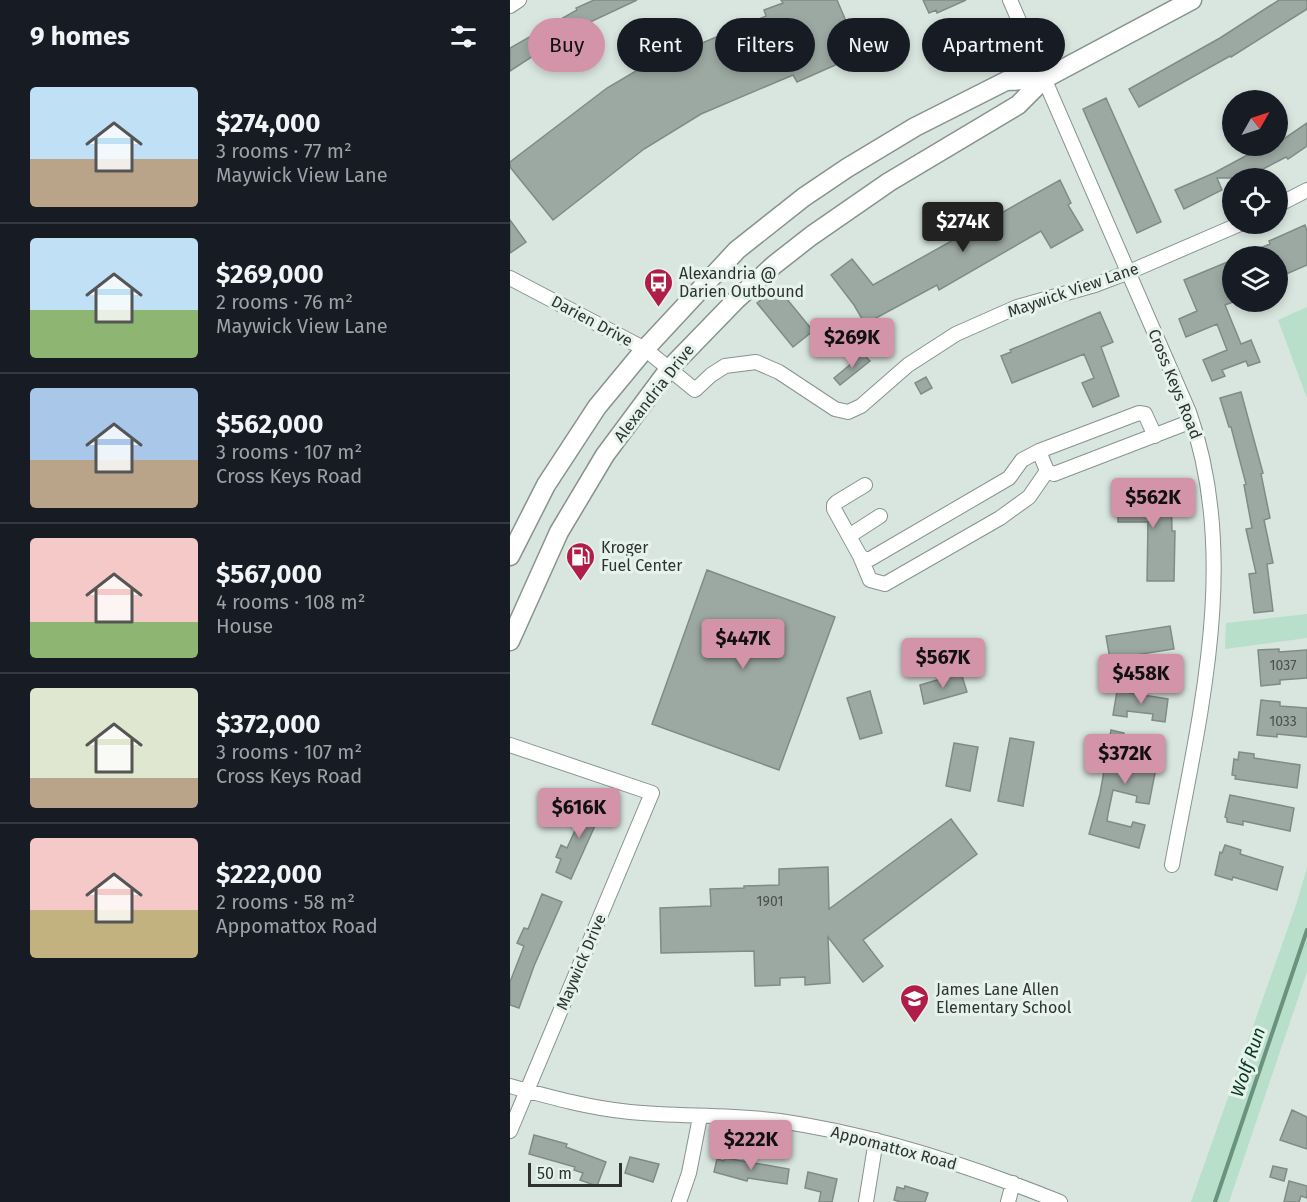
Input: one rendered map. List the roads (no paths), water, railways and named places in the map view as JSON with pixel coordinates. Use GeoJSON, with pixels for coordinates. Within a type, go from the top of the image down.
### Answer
{"type":"FeatureCollection","features":[{"type":"Feature","properties":{"kind":"main road","name":"Alexandria Drive"},"geometry":{"type":"LineString","coordinates":[[510,641],[552,548],[580,494],[605,455],[669,369],[736,300],[774,265],[811,236],[889,182],[1018,105],[1044,79],[1191,0]]}},
{"type":"Feature","properties":{"kind":"main road","name":"Alexandria Drive"},"geometry":{"type":"LineString","coordinates":[[510,556],[546,485],[597,407],[645,349],[737,250],[804,197],[915,127],[1006,81],[1044,79]]}},
{"type":"Feature","properties":{"kind":"street"},"geometry":{"type":"LineString","coordinates":[[510,6],[519,0]]}},
{"type":"Feature","properties":{"kind":"street","name":"Cross Keys Road"},"geometry":{"type":"LineString","coordinates":[[1010,0],[1192,421],[1201,447],[1207,479],[1214,562],[1208,654],[1200,720],[1172,865]]}},
{"type":"Feature","properties":{"kind":"street"},"geometry":{"type":"LineString","coordinates":[[1288,200],[1307,190]]}},
{"type":"Feature","properties":{"kind":"street","name":"Maywick View Lane"},"geometry":{"type":"LineString","coordinates":[[669,369],[695,390],[725,366],[756,362],[779,372],[834,409],[848,412],[861,406],[908,365],[956,334],[1017,307],[1095,285],[1129,272],[1222,232]]}},
{"type":"Feature","properties":{"kind":"street","name":"Darien Drive"},"geometry":{"type":"LineString","coordinates":[[510,278],[645,349],[669,369]]}},
{"type":"Feature","properties":{"kind":"street"},"geometry":{"type":"LineString","coordinates":[[860,556],[870,559],[920,531],[1009,478],[1022,460],[1039,451],[1139,412],[1145,414],[1155,436]]}},
{"type":"Feature","properties":{"kind":"street"},"geometry":{"type":"LineString","coordinates":[[1039,451],[1047,471],[1054,474],[1192,421]]}},
{"type":"Feature","properties":{"kind":"street"},"geometry":{"type":"LineString","coordinates":[[865,485],[834,505],[834,509],[860,556],[870,580],[885,584],[1000,519],[1029,497],[1047,471]]}},
{"type":"Feature","properties":{"kind":"street"},"geometry":{"type":"LineString","coordinates":[[849,536],[880,516]]}},
{"type":"Feature","properties":{"kind":"street","name":"Maywick Drive"},"geometry":{"type":"LineString","coordinates":[[510,745],[652,793],[510,1131]]}},
{"type":"Feature","properties":{"kind":"street","name":"Appomattox Road"},"geometry":{"type":"LineString","coordinates":[[510,1086],[601,1108],[778,1121],[876,1140],[1013,1183],[1060,1202]]}},
{"type":"Feature","properties":{"kind":"street"},"geometry":{"type":"LineString","coordinates":[[679,1202],[689,1173],[700,1117]]}},
{"type":"Feature","properties":{"kind":"street"},"geometry":{"type":"LineString","coordinates":[[866,1202],[876,1140]]}},
{"type":"Feature","properties":{"kind":"street"},"geometry":{"type":"LineString","coordinates":[[1008,1202],[1013,1183]]}},
{"type":"Feature","properties":{"kind":"waterway","name":"Wolf Run"},"geometry":{"type":"LineString","coordinates":[[1215,1202],[1307,930]]}},
{"type":"Feature","properties":{"kind":"place","name":"Alexandria @ Darien Outbound"},"geometry":{"type":"Point","coordinates":[658,308]}},
{"type":"Feature","properties":{"kind":"place","name":"Kroger Fuel Center"},"geometry":{"type":"Point","coordinates":[580,582]}},
{"type":"Feature","properties":{"kind":"place","name":"James Lane Allen Elementary School"},"geometry":{"type":"Point","coordinates":[915,1024]}}]}
